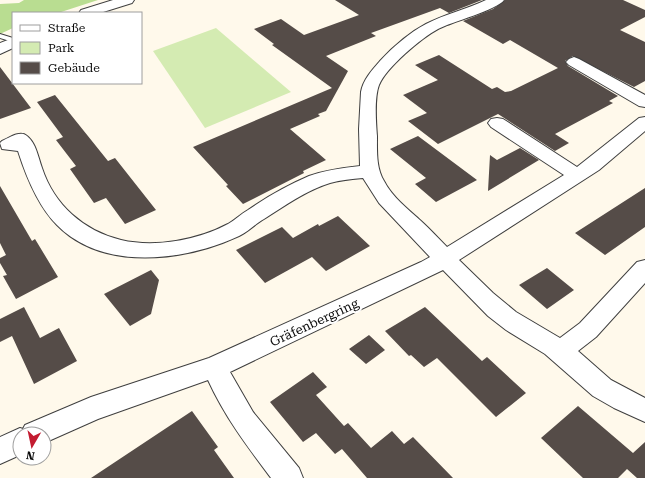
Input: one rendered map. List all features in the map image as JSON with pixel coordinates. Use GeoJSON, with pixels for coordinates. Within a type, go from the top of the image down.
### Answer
{"type":"FeatureCollection","features":[{"type":"Feature","properties":{"kind":"street"},"geometry":{"type":"LineString","coordinates":[[89,12],[127,0]]}},
{"type":"Feature","properties":{"kind":"street"},"geometry":{"type":"LineString","coordinates":[[497,0],[430,27],[404,48],[380,72],[370,87],[368,150],[369,171],[381,193],[446,259],[461,277],[509,319],[546,340],[601,387],[620,400],[645,410]]}},
{"type":"Feature","properties":{"kind":"street"},"geometry":{"type":"LineString","coordinates":[[0,49],[12,42]]}},
{"type":"Feature","properties":{"kind":"street"},"geometry":{"type":"LineString","coordinates":[[574,62],[645,102]]}},
{"type":"Feature","properties":{"kind":"street","name":"Gräfenbergring"},"geometry":{"type":"LineString","coordinates":[[52,426],[90,409],[215,367],[446,259],[592,166],[645,122]]}},
{"type":"Feature","properties":{"kind":"street"},"geometry":{"type":"LineString","coordinates":[[497,123],[577,175]]}},
{"type":"Feature","properties":{"kind":"street"},"geometry":{"type":"LineString","coordinates":[[25,145],[34,173],[64,220],[76,230],[97,241],[114,247],[133,250],[154,251],[194,246],[234,229],[297,190],[317,181],[327,177],[369,171]]}},
{"type":"Feature","properties":{"kind":"street"},"geometry":{"type":"LineString","coordinates":[[560,351],[588,330],[645,268]]}},
{"type":"Feature","properties":{"kind":"street"},"geometry":{"type":"LineString","coordinates":[[215,367],[226,391],[244,421],[289,478]]}},
{"type":"Feature","properties":{"kind":"street"},"geometry":{"type":"LineString","coordinates":[[0,451],[12,445]]}},
{"type":"Feature","properties":{"kind":"lane"},"geometry":{"type":"LineString","coordinates":[[0,36],[12,41]]}},
{"type":"Feature","properties":{"kind":"green space"},"geometry":{"type":"Polygon","coordinates":[[[24,0],[98,0],[61,12],[12,12],[12,28],[0,34],[0,4],[19,3],[24,0]]]}},
{"type":"Feature","properties":{"kind":"green space"},"geometry":{"type":"Polygon","coordinates":[[[216,28],[291,92],[205,128],[153,51],[216,28]]]}},
{"type":"Feature","properties":{"kind":"building"},"geometry":{"type":"Polygon","coordinates":[[[335,0],[482,0],[449,13],[440,8],[371,33],[376,36],[326,56],[348,71],[326,111],[318,114],[320,116],[290,129],[326,160],[243,204],[226,186],[228,185],[193,147],[332,88],[272,45],[274,44],[254,29],[281,19],[304,35],[359,15],[335,0]]]}},
{"type":"Feature","properties":{"kind":"building"},"geometry":{"type":"Polygon","coordinates":[[[505,0],[623,0],[645,10],[645,17],[620,30],[645,42],[645,81],[634,87],[573,56],[565,61],[568,66],[618,96],[609,101],[613,103],[555,134],[569,143],[555,151],[498,114],[438,144],[408,121],[427,113],[403,95],[438,80],[415,65],[439,55],[492,89],[497,87],[505,92],[511,91],[558,68],[510,40],[503,44],[463,21],[493,9],[505,0]]]}},
{"type":"Feature","properties":{"kind":"building"},"geometry":{"type":"Polygon","coordinates":[[[0,67],[31,108],[0,119],[0,67]]]}},
{"type":"Feature","properties":{"kind":"building"},"geometry":{"type":"Polygon","coordinates":[[[55,95],[108,161],[115,158],[156,210],[125,224],[106,198],[94,203],[70,169],[76,166],[56,140],[63,137],[37,102],[55,95]]]}},
{"type":"Feature","properties":{"kind":"building"},"geometry":{"type":"Polygon","coordinates":[[[418,136],[477,180],[436,202],[415,184],[426,178],[390,149],[418,136]]]}},
{"type":"Feature","properties":{"kind":"building"},"geometry":{"type":"Polygon","coordinates":[[[520,148],[539,160],[488,191],[490,155],[497,160],[520,148]]]}},
{"type":"Feature","properties":{"kind":"building"},"geometry":{"type":"Polygon","coordinates":[[[0,186],[32,241],[35,239],[58,277],[16,299],[3,276],[7,275],[0,263],[0,258],[6,255],[0,243],[0,186]]]}},
{"type":"Feature","properties":{"kind":"building"},"geometry":{"type":"Polygon","coordinates":[[[645,188],[645,227],[605,255],[575,233],[645,188]]]}},
{"type":"Feature","properties":{"kind":"building"},"geometry":{"type":"Polygon","coordinates":[[[338,216],[370,246],[326,271],[312,257],[265,283],[236,250],[282,227],[293,238],[318,224],[319,226],[338,216]]]}},
{"type":"Feature","properties":{"kind":"building"},"geometry":{"type":"Polygon","coordinates":[[[547,268],[574,290],[547,309],[519,285],[547,268]]]}},
{"type":"Feature","properties":{"kind":"building"},"geometry":{"type":"Polygon","coordinates":[[[151,270],[159,280],[151,314],[130,326],[104,294],[151,270]]]}},
{"type":"Feature","properties":{"kind":"building"},"geometry":{"type":"Polygon","coordinates":[[[24,307],[40,338],[59,328],[77,361],[34,384],[12,336],[0,342],[0,319],[24,307]]]}},
{"type":"Feature","properties":{"kind":"building"},"geometry":{"type":"Polygon","coordinates":[[[425,307],[482,361],[487,357],[526,393],[496,417],[437,358],[424,367],[411,355],[409,356],[385,331],[425,307]]]}},
{"type":"Feature","properties":{"kind":"building"},"geometry":{"type":"Polygon","coordinates":[[[369,335],[385,350],[366,364],[349,349],[369,335]]]}},
{"type":"Feature","properties":{"kind":"building"},"geometry":{"type":"Polygon","coordinates":[[[313,372],[327,387],[316,395],[344,426],[348,423],[371,448],[392,431],[404,444],[413,437],[453,478],[367,478],[342,449],[335,454],[316,433],[303,442],[270,402],[313,372]]]}},
{"type":"Feature","properties":{"kind":"building"},"geometry":{"type":"Polygon","coordinates":[[[578,406],[633,453],[645,442],[645,478],[637,478],[627,469],[618,478],[583,478],[541,438],[578,406]]]}},
{"type":"Feature","properties":{"kind":"building"},"geometry":{"type":"Polygon","coordinates":[[[192,411],[218,447],[214,450],[234,478],[91,478],[192,411]]]}}]}
